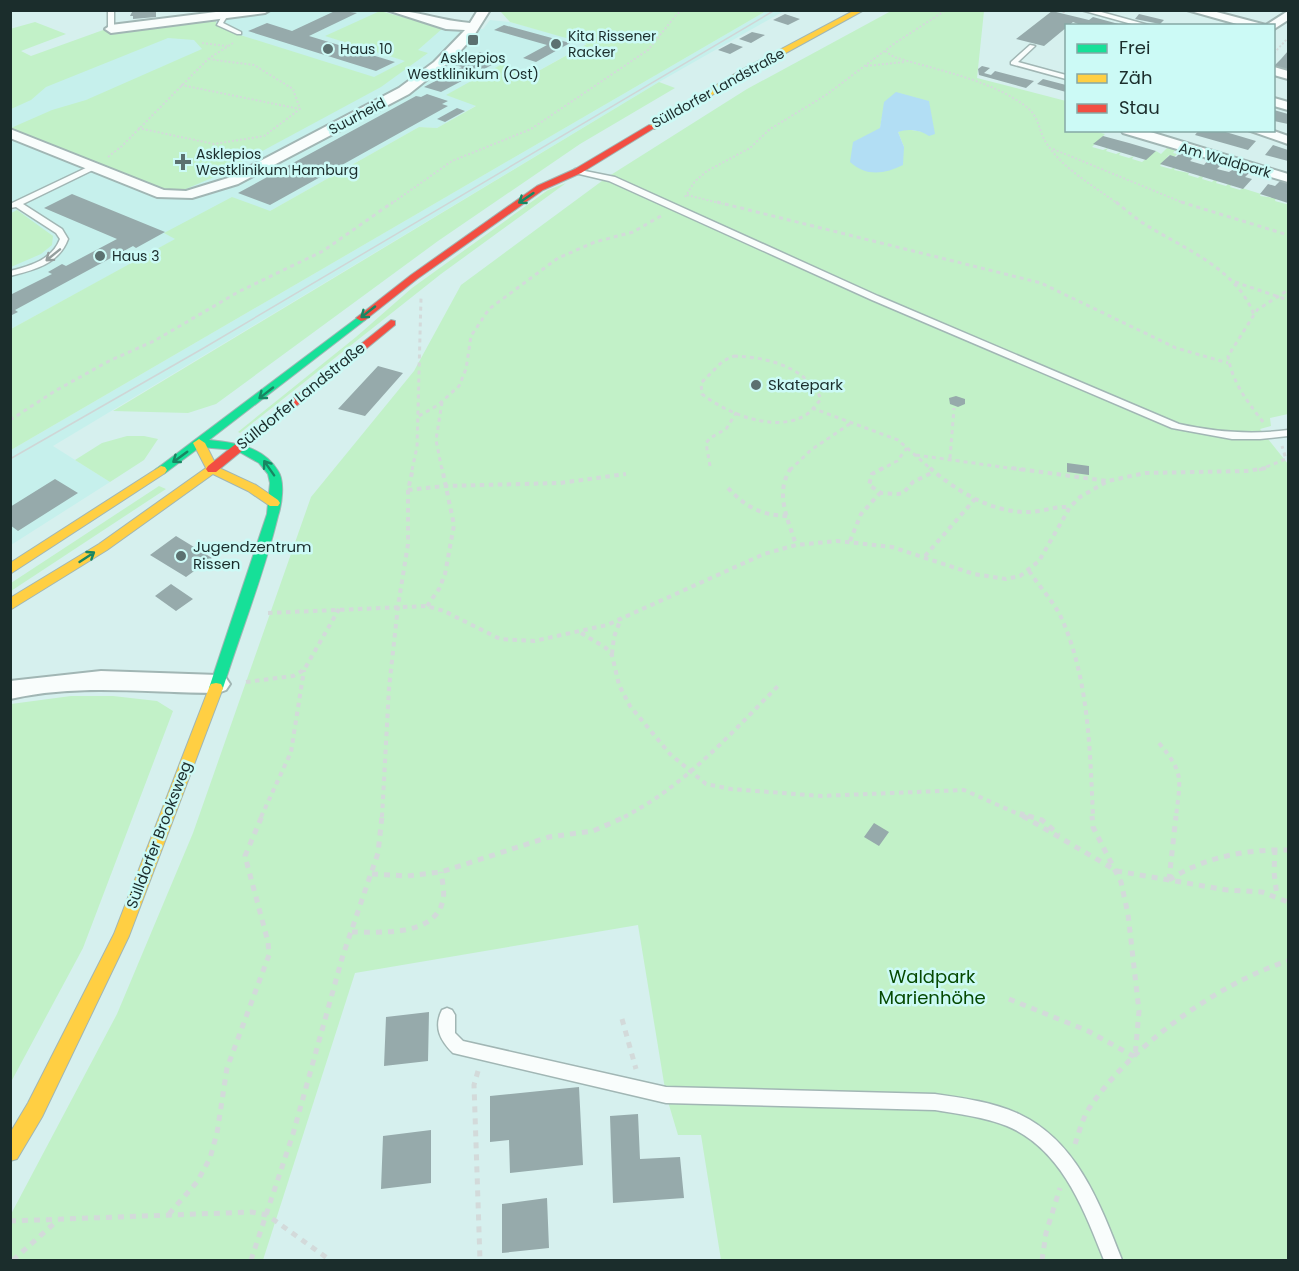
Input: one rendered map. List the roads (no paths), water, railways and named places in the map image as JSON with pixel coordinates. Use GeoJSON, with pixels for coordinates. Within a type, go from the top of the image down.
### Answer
{"type":"FeatureCollection","features":[{"type":"Feature","properties":{"kind":"main road","name":"Sülldorfer Landstraße"},"geometry":{"type":"LineString","coordinates":[[10,570],[200,443],[423,270],[540,188],[578,171],[704,94],[861,10]]}},
{"type":"Feature","properties":{"kind":"main road","name":"Sülldorfer Landstraße"},"geometry":{"type":"LineString","coordinates":[[559,195],[578,171]]}},
{"type":"Feature","properties":{"kind":"main road","name":"Sülldorfer Landstraße"},"geometry":{"type":"LineString","coordinates":[[10,605],[103,547],[212,469],[421,298]]}},
{"type":"Feature","properties":{"kind":"main road","name":"Sülldorfer Brooksweg"},"geometry":{"type":"LineString","coordinates":[[10,1152],[35,1110],[121,936],[218,684],[268,530],[276,483],[274,473],[264,460],[240,447],[200,443]]}},
{"type":"Feature","properties":{"kind":"main road"},"geometry":{"type":"LineString","coordinates":[[200,443],[212,469],[252,488],[274,503]]}},
{"type":"Feature","properties":{"kind":"street"},"geometry":{"type":"LineString","coordinates":[[111,29],[265,10]]}},
{"type":"Feature","properties":{"kind":"street"},"geometry":{"type":"LineString","coordinates":[[392,10],[446,25],[474,27]]}},
{"type":"Feature","properties":{"kind":"street","name":"Suurheid"},"geometry":{"type":"LineString","coordinates":[[10,133],[151,190],[173,196],[207,191],[233,182],[404,91],[436,67],[465,39],[484,10]]}},
{"type":"Feature","properties":{"kind":"street"},"geometry":{"type":"LineString","coordinates":[[1192,10],[1220,22],[1240,24]]}},
{"type":"Feature","properties":{"kind":"street"},"geometry":{"type":"LineString","coordinates":[[1275,25],[1288,15]]}},
{"type":"Feature","properties":{"kind":"street","name":"Am Waldpark"},"geometry":{"type":"LineString","coordinates":[[1135,132],[1288,178]]}},
{"type":"Feature","properties":{"kind":"street"},"geometry":{"type":"LineString","coordinates":[[1262,132],[1288,140]]}},
{"type":"Feature","properties":{"kind":"street"},"geometry":{"type":"LineString","coordinates":[[10,690],[101,680],[218,684]]}},
{"type":"Feature","properties":{"kind":"lane"},"geometry":{"type":"LineString","coordinates":[[111,10],[111,29]]}},
{"type":"Feature","properties":{"kind":"lane"},"geometry":{"type":"LineString","coordinates":[[1084,10],[1141,24]]}},
{"type":"Feature","properties":{"kind":"lane"},"geometry":{"type":"LineString","coordinates":[[225,15],[219,24],[239,33]]}},
{"type":"Feature","properties":{"kind":"lane"},"geometry":{"type":"LineString","coordinates":[[1032,46],[1012,63],[1065,77]]}},
{"type":"Feature","properties":{"kind":"lane"},"geometry":{"type":"LineString","coordinates":[[14,206],[93,168]]}},
{"type":"Feature","properties":{"kind":"lane"},"geometry":{"type":"LineString","coordinates":[[578,171],[612,179],[672,208],[1141,413],[1176,426],[1200,432],[1274,435],[1288,433]]}},
{"type":"Feature","properties":{"kind":"lane"},"geometry":{"type":"LineString","coordinates":[[10,274],[41,263],[57,253],[64,243],[59,231],[14,206]]}},
{"type":"Feature","properties":{"kind":"lane"},"geometry":{"type":"LineString","coordinates":[[447,1015],[447,1036],[459,1048],[666,1095],[935,1102],[976,1109],[1015,1122],[1043,1140],[1068,1165],[1083,1187],[1113,1260]]}},
{"type":"Feature","properties":{"kind":"tram line"},"geometry":{"type":"LineString","coordinates":[[10,459],[202,349],[775,10]]}},
{"type":"Feature","properties":{"kind":"place","name":"Asklepios Westklinikum (Ost)"},"geometry":{"type":"Point","coordinates":[473,40]}},
{"type":"Feature","properties":{"kind":"place","name":"Kita Rissener Racker"},"geometry":{"type":"Point","coordinates":[556,44]}},
{"type":"Feature","properties":{"kind":"place","name":"Haus 10"},"geometry":{"type":"Point","coordinates":[328,49]}},
{"type":"Feature","properties":{"kind":"place","name":"Asklepios Westklinikum Hamburg"},"geometry":{"type":"Point","coordinates":[183,162]}},
{"type":"Feature","properties":{"kind":"place","name":"Haus 3"},"geometry":{"type":"Point","coordinates":[100,256]}},
{"type":"Feature","properties":{"kind":"place","name":"Skatepark"},"geometry":{"type":"Point","coordinates":[756,385]}},
{"type":"Feature","properties":{"kind":"place","name":"Jugendzentrum Rissen"},"geometry":{"type":"Point","coordinates":[181,556]}},
{"type":"Feature","properties":{"kind":"park label","name":"Waldpark Marienhöhe"},"geometry":{"type":"Point","coordinates":[932,987]}}]}
